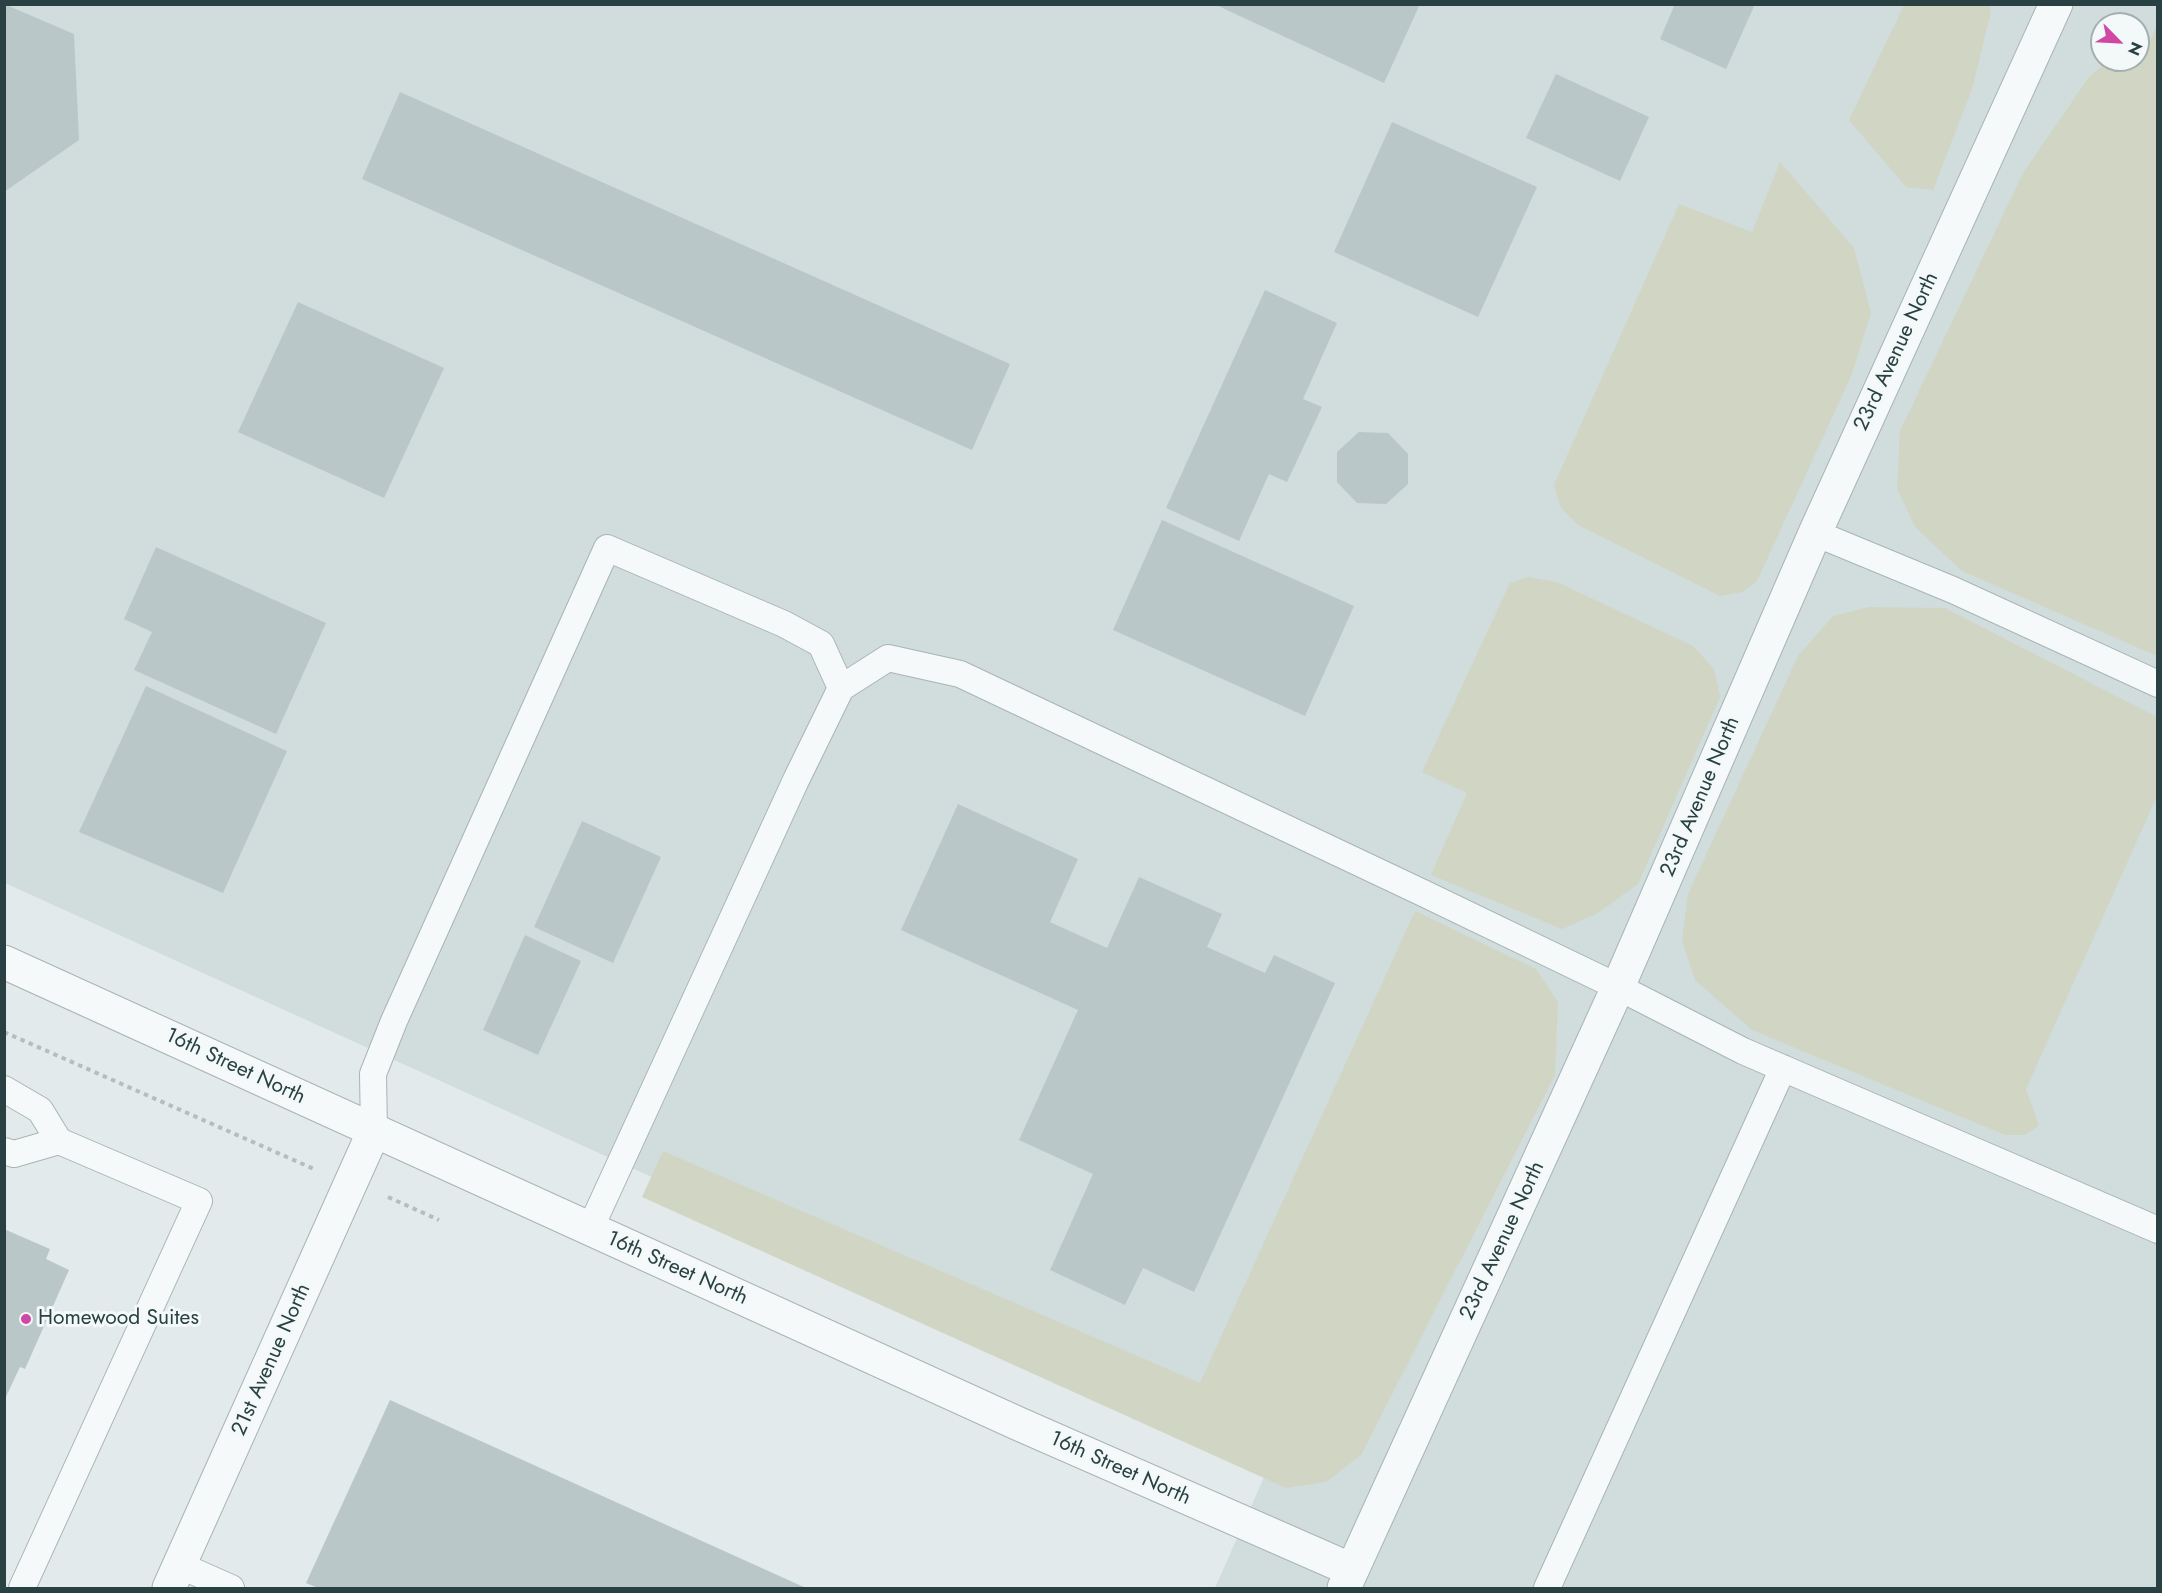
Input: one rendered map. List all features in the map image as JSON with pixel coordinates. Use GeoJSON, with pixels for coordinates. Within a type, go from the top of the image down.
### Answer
{"type":"FeatureCollection","features":[{"type":"Feature","properties":{"kind":"street","name":"23rd Avenue North"},"geometry":{"type":"LineString","coordinates":[[1348,1580],[1618,987],[1815,532],[2056,4]]}},
{"type":"Feature","properties":{"kind":"street","name":"16th Street North"},"geometry":{"type":"LineString","coordinates":[[4,962],[1018,1425],[1348,1580]]}},
{"type":"Feature","properties":{"kind":"street","name":"21st Avenue North"},"geometry":{"type":"LineString","coordinates":[[174,1577],[374,1131]]}},
{"type":"Feature","properties":{"kind":"lane"},"geometry":{"type":"LineString","coordinates":[[1815,532],[1953,590],[2157,684]]}},
{"type":"Feature","properties":{"kind":"lane"},"geometry":{"type":"LineString","coordinates":[[374,1131],[373,1074],[394,1021],[607,548],[784,624],[821,644],[841,688]]}},
{"type":"Feature","properties":{"kind":"lane"},"geometry":{"type":"LineString","coordinates":[[590,1229],[791,791],[841,688],[888,658],[960,674],[1618,987],[1743,1051],[2157,1230]]}},
{"type":"Feature","properties":{"kind":"lane"},"geometry":{"type":"LineString","coordinates":[[1547,1588],[1783,1068]]}},
{"type":"Feature","properties":{"kind":"lane"},"geometry":{"type":"LineString","coordinates":[[4,1089],[40,1110],[59,1141],[199,1201],[22,1588]]}},
{"type":"Feature","properties":{"kind":"lane"},"geometry":{"type":"LineString","coordinates":[[4,1151],[14,1154],[59,1141]]}},
{"type":"Feature","properties":{"kind":"lane"},"geometry":{"type":"LineString","coordinates":[[174,1577],[231,1588]]}},
{"type":"Feature","properties":{"kind":"path"},"geometry":{"type":"LineString","coordinates":[[4,1032],[310,1168],[352,1180],[439,1220]]}},
{"type":"Feature","properties":{"kind":"shaded area"},"geometry":{"type":"Polygon","coordinates":[[[5,5],[2157,5],[2157,1588],[1215,1588],[1272,1459],[5,883],[5,5]]]}},
{"type":"Feature","properties":{"kind":"green space"},"geometry":{"type":"Polygon","coordinates":[[[1904,5],[1989,5],[1991,12],[1972,89],[1933,190],[1906,187],[1849,120],[1904,5]]]}},
{"type":"Feature","properties":{"kind":"green space"},"geometry":{"type":"Polygon","coordinates":[[[2157,25],[2158,656],[1962,571],[1915,527],[1897,488],[1900,431],[2023,173],[2089,77],[2095,72],[2150,72],[2150,41],[2157,25]]]}},
{"type":"Feature","properties":{"kind":"green space"},"geometry":{"type":"Polygon","coordinates":[[[1780,162],[1854,248],[1871,313],[1852,374],[1757,581],[1742,592],[1720,596],[1578,525],[1561,508],[1554,485],[1679,204],[1752,232],[1780,162]]]}},
{"type":"Feature","properties":{"kind":"green space"},"geometry":{"type":"Polygon","coordinates":[[[1528,577],[1557,582],[1693,646],[1714,669],[1720,697],[1638,884],[1598,913],[1562,929],[1431,875],[1467,793],[1422,772],[1510,583],[1528,577]]]}},
{"type":"Feature","properties":{"kind":"green space"},"geometry":{"type":"Polygon","coordinates":[[[1869,607],[1945,608],[2157,717],[2157,796],[2026,1089],[2039,1126],[2024,1135],[2005,1135],[1752,1030],[1695,980],[1682,941],[1688,894],[1798,656],[1833,616],[1869,607]]]}},
{"type":"Feature","properties":{"kind":"green space"},"geometry":{"type":"Polygon","coordinates":[[[1415,911],[1536,969],[1558,1002],[1555,1075],[1361,1455],[1326,1482],[1286,1488],[642,1197],[663,1151],[1200,1383],[1415,911]]]}},
{"type":"Feature","properties":{"kind":"building"},"geometry":{"type":"Polygon","coordinates":[[[4,4],[74,34],[79,140],[4,192],[4,4]]]}},
{"type":"Feature","properties":{"kind":"building"},"geometry":{"type":"Polygon","coordinates":[[[1214,4],[1420,4],[1384,83],[1214,4]]]}},
{"type":"Feature","properties":{"kind":"building"},"geometry":{"type":"Polygon","coordinates":[[[1675,4],[1755,4],[1726,69],[1660,39],[1675,4]]]}},
{"type":"Feature","properties":{"kind":"building"},"geometry":{"type":"Polygon","coordinates":[[[1556,74],[1649,117],[1620,181],[1526,138],[1556,74]]]}},
{"type":"Feature","properties":{"kind":"building"},"geometry":{"type":"Polygon","coordinates":[[[400,92],[1010,364],[972,450],[362,179],[400,92]]]}},
{"type":"Feature","properties":{"kind":"building"},"geometry":{"type":"Polygon","coordinates":[[[1392,122],[1537,187],[1478,317],[1334,252],[1392,122]]]}},
{"type":"Feature","properties":{"kind":"building"},"geometry":{"type":"Polygon","coordinates":[[[1265,290],[1337,323],[1303,399],[1322,407],[1287,482],[1269,474],[1239,541],[1166,508],[1265,290]]]}},
{"type":"Feature","properties":{"kind":"building"},"geometry":{"type":"Polygon","coordinates":[[[298,302],[444,368],[384,498],[238,432],[298,302]]]}},
{"type":"Feature","properties":{"kind":"building"},"geometry":{"type":"Polygon","coordinates":[[[1359,432],[1388,433],[1408,454],[1408,484],[1386,504],[1357,503],[1337,482],[1337,452],[1359,432]]]}},
{"type":"Feature","properties":{"kind":"building"},"geometry":{"type":"Polygon","coordinates":[[[1162,520],[1354,606],[1305,716],[1113,630],[1162,520]]]}},
{"type":"Feature","properties":{"kind":"building"},"geometry":{"type":"Polygon","coordinates":[[[156,547],[326,623],[276,734],[134,670],[152,632],[124,619],[156,547]]]}},
{"type":"Feature","properties":{"kind":"building"},"geometry":{"type":"Polygon","coordinates":[[[146,686],[287,751],[223,893],[79,832],[146,686]]]}},
{"type":"Feature","properties":{"kind":"building"},"geometry":{"type":"Polygon","coordinates":[[[958,804],[1078,859],[1050,922],[1107,948],[1139,877],[1222,914],[1207,947],[1265,973],[1274,955],[1335,983],[1194,1292],[1143,1268],[1125,1305],[1050,1270],[1093,1174],[1019,1140],[1078,1010],[901,930],[958,804]]]}},
{"type":"Feature","properties":{"kind":"building"},"geometry":{"type":"Polygon","coordinates":[[[582,821],[661,857],[613,963],[534,927],[582,821]]]}},
{"type":"Feature","properties":{"kind":"building"},"geometry":{"type":"Polygon","coordinates":[[[525,935],[581,961],[538,1055],[483,1030],[525,935]]]}},
{"type":"Feature","properties":{"kind":"building","name":"Homewood Suites"},"geometry":{"type":"Polygon","coordinates":[[[4,1229],[50,1249],[46,1259],[69,1270],[25,1369],[20,1367],[4,1401],[4,1229]]]}},
{"type":"Feature","properties":{"kind":"building"},"geometry":{"type":"Polygon","coordinates":[[[390,1400],[806,1588],[318,1588],[306,1583],[390,1400]]]}},
{"type":"Feature","properties":{"kind":"place","name":"Homewood Suites"},"geometry":{"type":"Point","coordinates":[26,1319]}}]}
